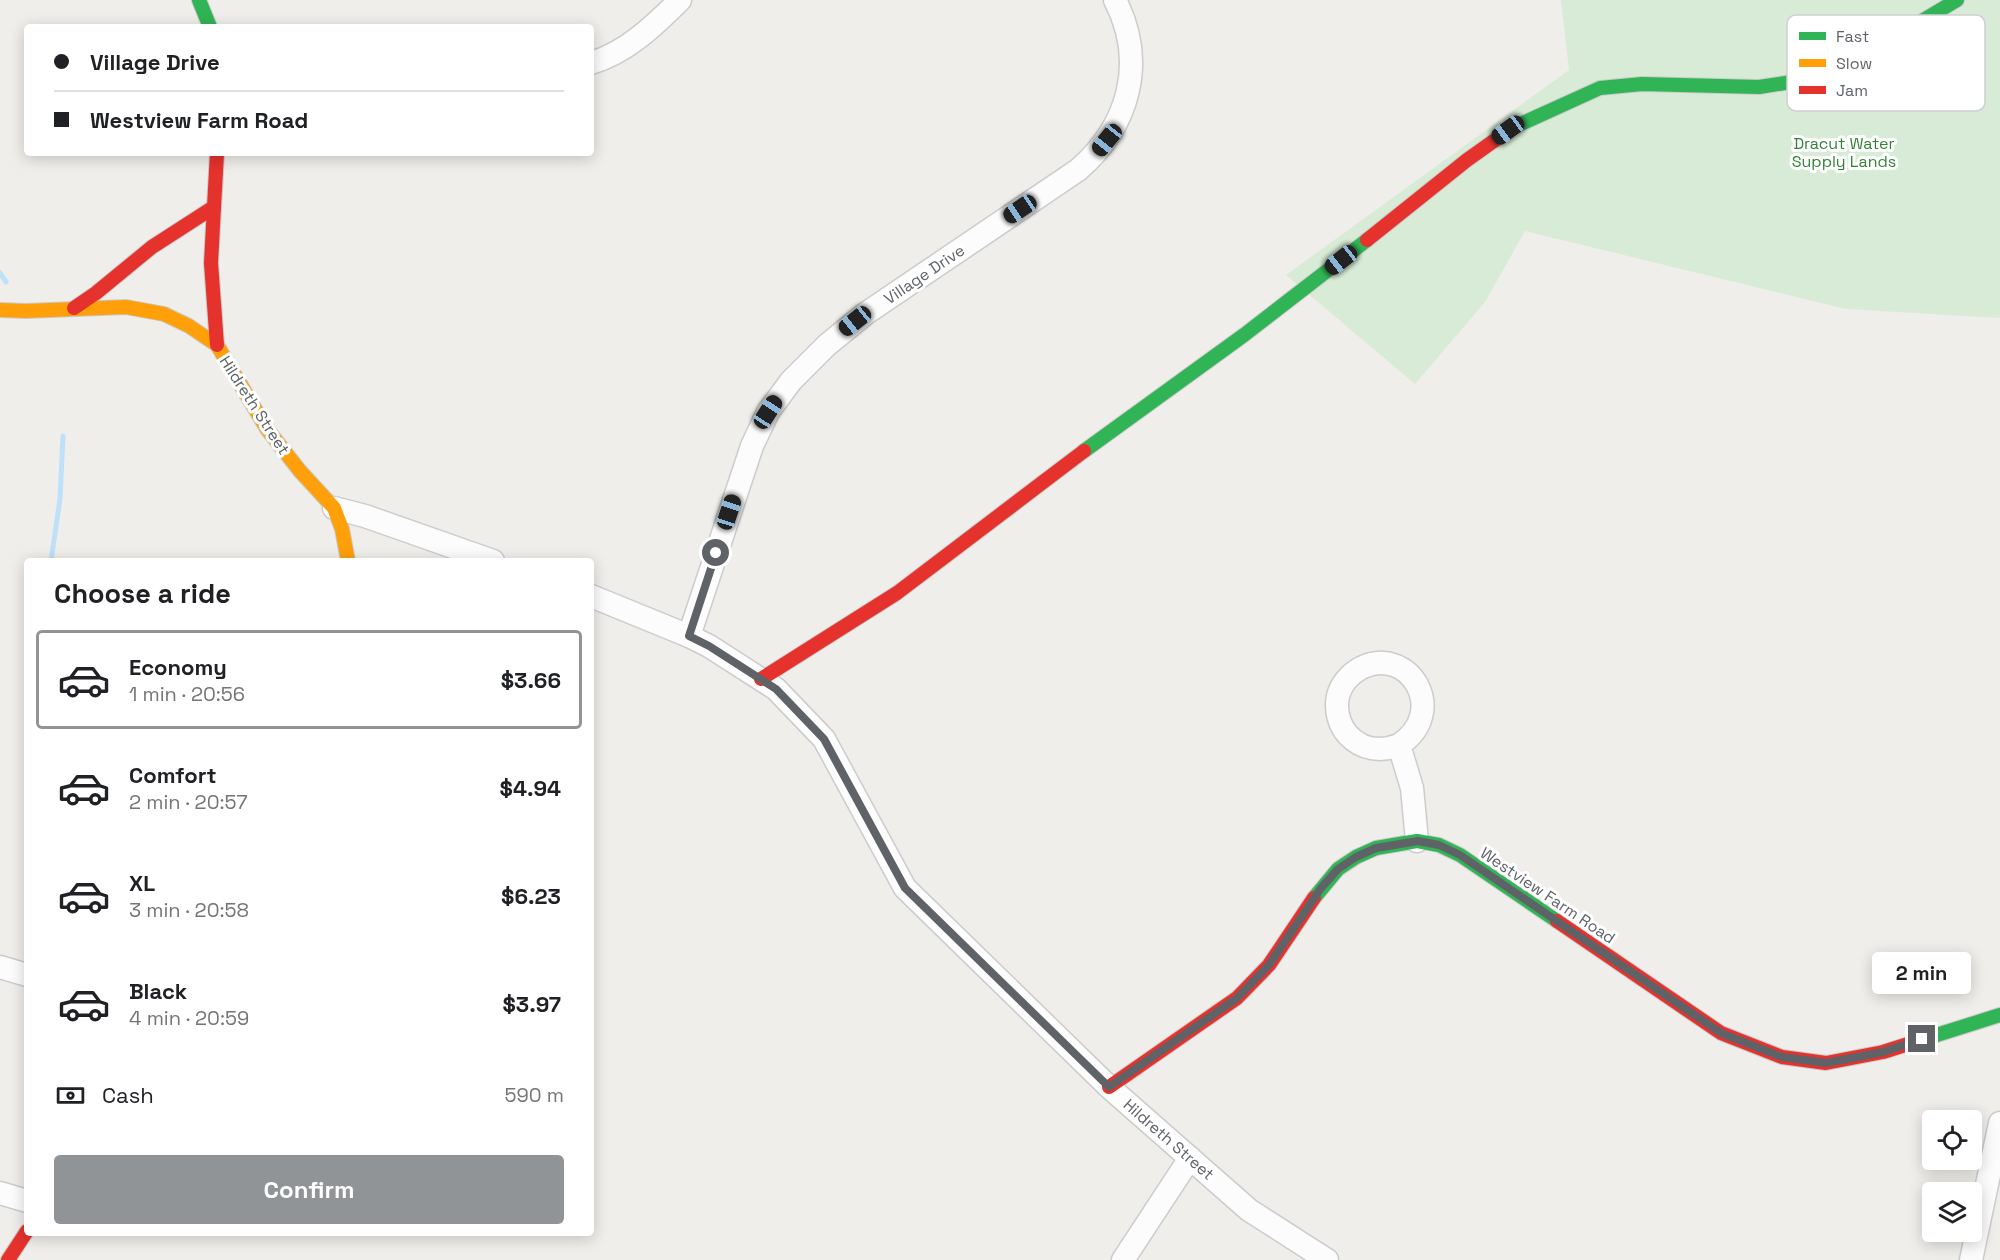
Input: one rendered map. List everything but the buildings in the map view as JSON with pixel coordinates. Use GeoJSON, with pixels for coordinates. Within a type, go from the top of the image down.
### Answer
{"type":"FeatureCollection","features":[{"type":"Feature","properties":{"kind":"street"},"geometry":{"type":"LineString","coordinates":[[199,0],[209,24]]}},
{"type":"Feature","properties":{"kind":"street"},"geometry":{"type":"LineString","coordinates":[[594,62],[629,44],[680,0]]}},
{"type":"Feature","properties":{"kind":"street","name":"Village Drive"},"geometry":{"type":"LineString","coordinates":[[689,636],[752,446],[768,412],[791,381],[827,345],[865,314],[1078,170],[1107,140],[1125,103],[1130,83],[1131,62],[1127,31],[1115,0]]}},
{"type":"Feature","properties":{"kind":"street"},"geometry":{"type":"LineString","coordinates":[[1932,15],[1957,0]]}},
{"type":"Feature","properties":{"kind":"street"},"geometry":{"type":"LineString","coordinates":[[761,680],[897,593],[1133,414],[1244,335],[1508,130],[1600,88],[1642,84],[1759,87],[1787,82]]}},
{"type":"Feature","properties":{"kind":"street"},"geometry":{"type":"LineString","coordinates":[[217,156],[211,263],[217,345]]}},
{"type":"Feature","properties":{"kind":"street"},"geometry":{"type":"LineString","coordinates":[[74,308],[152,247],[214,207]]}},
{"type":"Feature","properties":{"kind":"street","name":"Hildreth Street"},"geometry":{"type":"LineString","coordinates":[[0,310],[126,307],[164,314],[189,326],[217,345],[267,429],[300,471],[334,508]]}},
{"type":"Feature","properties":{"kind":"street"},"geometry":{"type":"LineString","coordinates":[[334,508],[342,529],[347,558]]}},
{"type":"Feature","properties":{"kind":"street"},"geometry":{"type":"LineString","coordinates":[[334,508],[365,516],[484,558]]}},
{"type":"Feature","properties":{"kind":"street","name":"Hildreth Street"},"geometry":{"type":"LineString","coordinates":[[594,597],[709,646],[776,689],[824,739],[905,888],[1109,1087],[1249,1209],[1327,1260]]}},
{"type":"Feature","properties":{"kind":"street"},"geometry":{"type":"LineString","coordinates":[[1399,745],[1412,788],[1418,841]]}},
{"type":"Feature","properties":{"kind":"street","name":"Westview Farm Road"},"geometry":{"type":"LineString","coordinates":[[1109,1087],[1237,998],[1269,965],[1321,888],[1338,869],[1376,848],[1418,841],[1439,845],[1460,855],[1721,1033],[1782,1057],[1826,1063],[1883,1052],[2000,1015]]}},
{"type":"Feature","properties":{"kind":"street"},"geometry":{"type":"LineString","coordinates":[[0,967],[24,974]]}},
{"type":"Feature","properties":{"kind":"street"},"geometry":{"type":"LineString","coordinates":[[1971,1260],[2000,1123]]}},
{"type":"Feature","properties":{"kind":"street"},"geometry":{"type":"LineString","coordinates":[[1123,1260],[1190,1158]]}},
{"type":"Feature","properties":{"kind":"street"},"geometry":{"type":"LineString","coordinates":[[0,1193],[24,1200]]}},
{"type":"Feature","properties":{"kind":"street"},"geometry":{"type":"LineString","coordinates":[[8,1260],[24,1236]]}},
{"type":"Feature","properties":{"kind":"green space","name":"Dracut Water Supply Lands"},"geometry":{"type":"Polygon","coordinates":[[[1561,0],[2000,0],[2000,318],[1846,309],[1525,231],[1485,302],[1415,384],[1286,275],[1569,70],[1561,0]]]}},
{"type":"Feature","properties":{"kind":"waterway"},"geometry":{"type":"LineString","coordinates":[[0,273],[6,282]]}},
{"type":"Feature","properties":{"kind":"waterway"},"geometry":{"type":"LineString","coordinates":[[51,558],[60,499],[63,436]]}},
{"type":"Feature","properties":{"kind":"traffic: fast"},"geometry":{"type":"LineString","coordinates":[[199,0],[209,24]]}},
{"type":"Feature","properties":{"kind":"traffic: fast"},"geometry":{"type":"LineString","coordinates":[[1932,15],[1957,0]]}},
{"type":"Feature","properties":{"kind":"traffic: fast"},"geometry":{"type":"LineString","coordinates":[[1512,128],[1600,88],[1642,84],[1759,87],[1787,83]]}},
{"type":"Feature","properties":{"kind":"traffic: fast"},"geometry":{"type":"LineString","coordinates":[[1084,451],[1244,335],[1367,240]]}},
{"type":"Feature","properties":{"kind":"traffic: fast"},"geometry":{"type":"LineString","coordinates":[[1314,898],[1338,869],[1356,857],[1376,848],[1417,841],[1439,845],[1460,855],[1557,921]]}},
{"type":"Feature","properties":{"kind":"traffic: fast"},"geometry":{"type":"LineString","coordinates":[[1927,1038],[2000,1015]]}},
{"type":"Feature","properties":{"kind":"traffic: slow"},"geometry":{"type":"LineString","coordinates":[[0,310],[126,307],[164,314],[189,326],[217,345],[267,429],[300,471],[334,508],[342,529],[347,558]]}},
{"type":"Feature","properties":{"kind":"traffic: jam"},"geometry":{"type":"LineString","coordinates":[[1367,240],[1467,160],[1512,128]]}},
{"type":"Feature","properties":{"kind":"traffic: jam"},"geometry":{"type":"LineString","coordinates":[[74,308],[152,247],[214,207],[217,156]]}},
{"type":"Feature","properties":{"kind":"traffic: jam"},"geometry":{"type":"LineString","coordinates":[[214,207],[211,263],[217,345]]}},
{"type":"Feature","properties":{"kind":"traffic: jam"},"geometry":{"type":"LineString","coordinates":[[761,679],[897,593],[1084,451]]}},
{"type":"Feature","properties":{"kind":"traffic: jam"},"geometry":{"type":"LineString","coordinates":[[1109,1087],[1237,998],[1269,965],[1314,898]]}},
{"type":"Feature","properties":{"kind":"traffic: jam"},"geometry":{"type":"LineString","coordinates":[[1557,921],[1721,1033],[1782,1057],[1826,1063],[1883,1052],[1927,1038]]}},
{"type":"Feature","properties":{"kind":"traffic: jam"},"geometry":{"type":"LineString","coordinates":[[8,1260],[24,1236]]}},
{"type":"Feature","properties":{"kind":"route"},"geometry":{"type":"LineString","coordinates":[[716,553],[689,636],[709,646],[776,689],[824,739],[905,888],[1109,1087],[1237,998],[1254,982],[1284,945],[1321,888],[1338,869],[1376,848],[1418,841],[1439,845],[1460,855],[1721,1033],[1782,1057],[1826,1063],[1883,1052],[1922,1039]]}}]}
